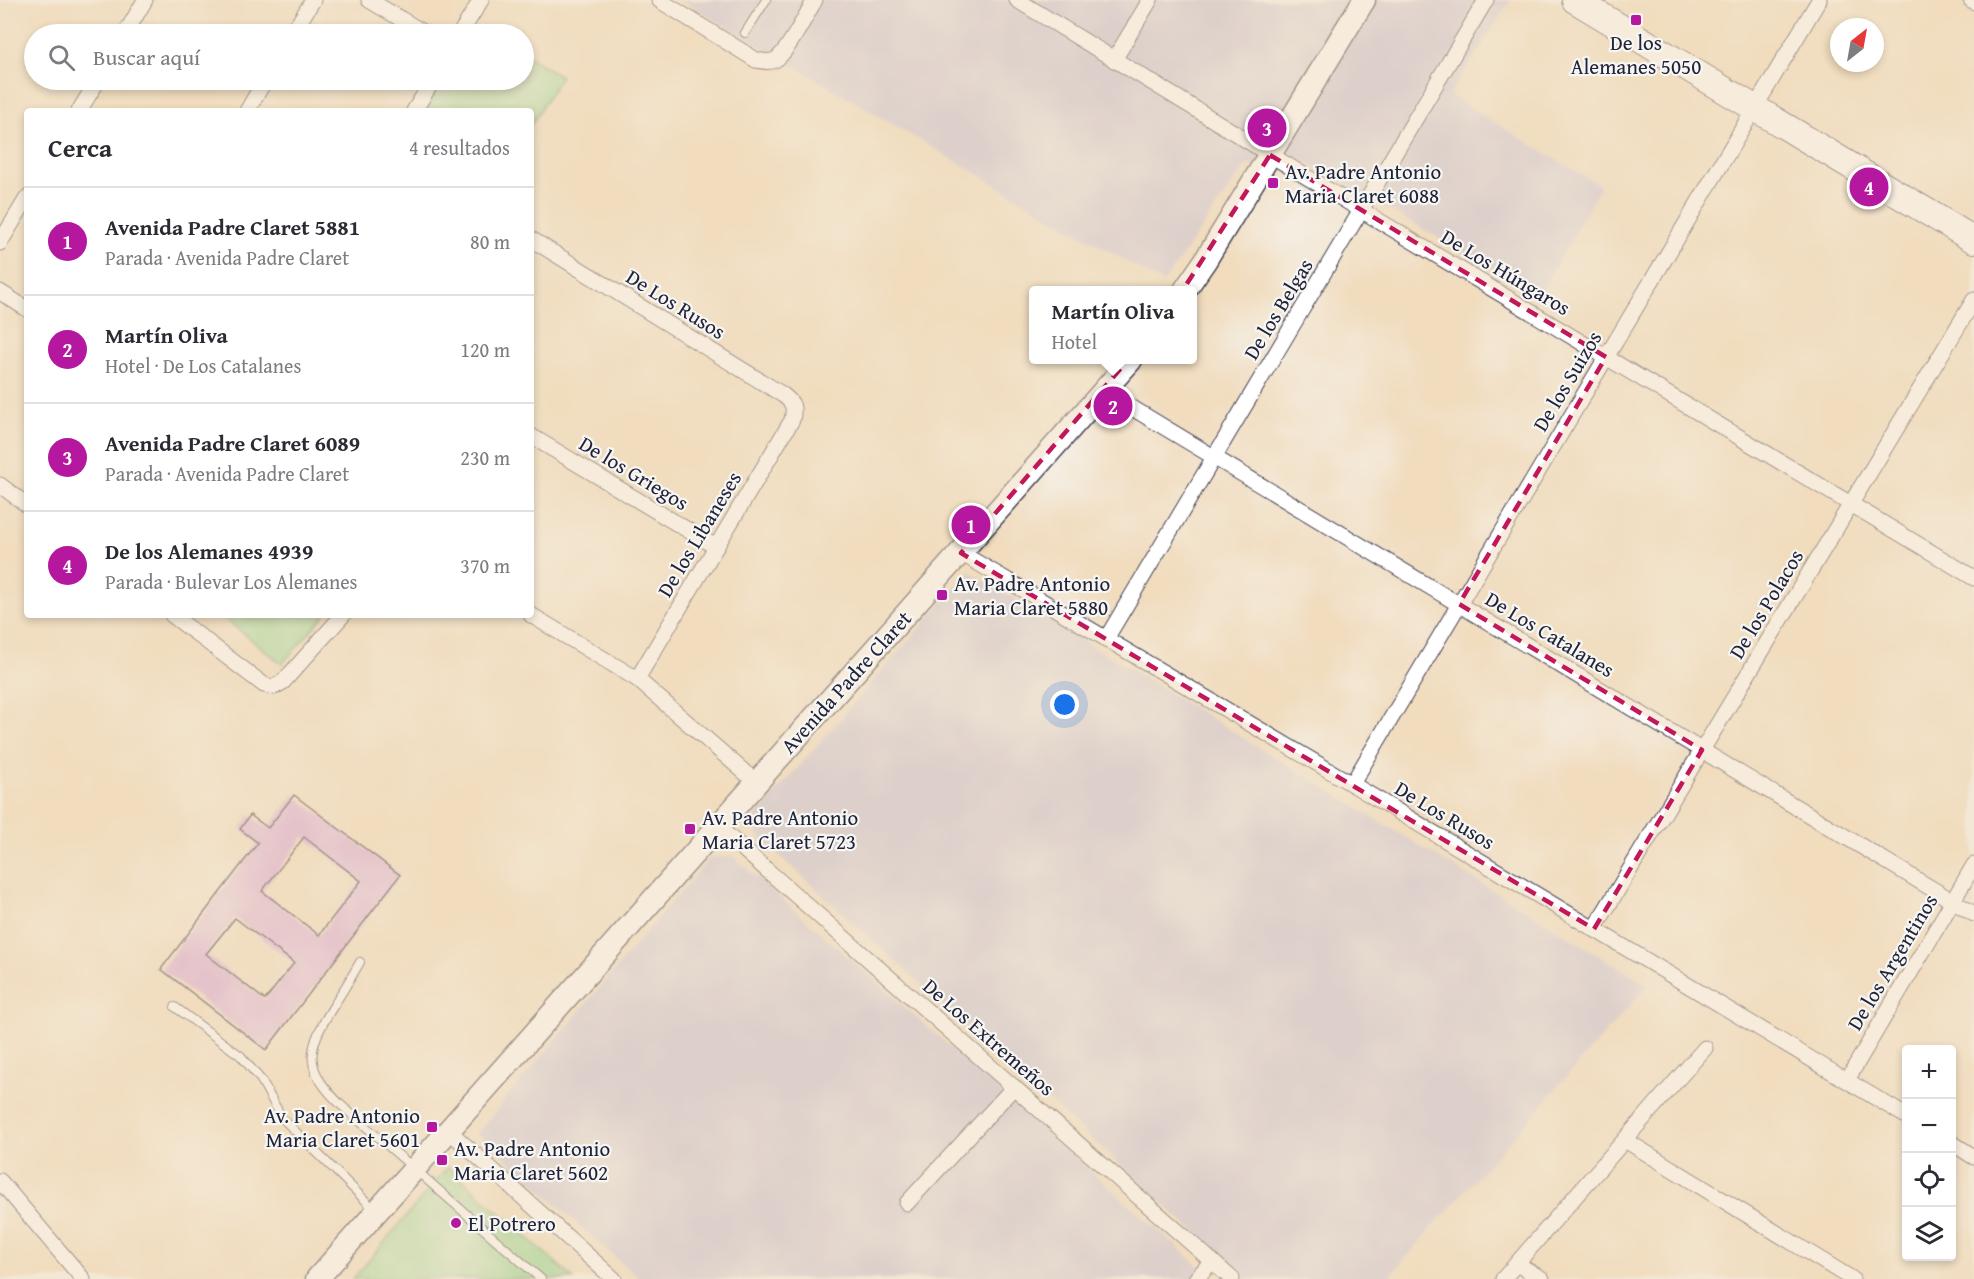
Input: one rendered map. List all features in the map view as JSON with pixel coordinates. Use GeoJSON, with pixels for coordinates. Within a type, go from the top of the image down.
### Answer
{"type":"FeatureCollection","features":[{"type":"Feature","properties":{"kind":"main road"},"geometry":{"type":"LineString","coordinates":[[1335,48],[1356,0]]}},
{"type":"Feature","properties":{"kind":"main road"},"geometry":{"type":"LineString","coordinates":[[1188,286],[1364,0]]}},
{"type":"Feature","properties":{"kind":"main road"},"geometry":{"type":"LineString","coordinates":[[1335,48],[1378,0]]}},
{"type":"Feature","properties":{"kind":"main road"},"geometry":{"type":"LineString","coordinates":[[1575,0],[1755,106],[1974,240]]}},
{"type":"Feature","properties":{"kind":"main road","name":"Avenida Padre Claret"},"geometry":{"type":"LineString","coordinates":[[448,1130],[1128,364]]}},
{"type":"Feature","properties":{"kind":"main road"},"geometry":{"type":"LineString","coordinates":[[317,1279],[448,1130]]}},
{"type":"Feature","properties":{"kind":"street"},"geometry":{"type":"LineString","coordinates":[[131,24],[145,0]]}},
{"type":"Feature","properties":{"kind":"street"},"geometry":{"type":"LineString","coordinates":[[298,24],[313,0]]}},
{"type":"Feature","properties":{"kind":"street"},"geometry":{"type":"LineString","coordinates":[[369,0],[409,24]]}},
{"type":"Feature","properties":{"kind":"street"},"geometry":{"type":"LineString","coordinates":[[466,24],[481,0]]}},
{"type":"Feature","properties":{"kind":"street"},"geometry":{"type":"LineString","coordinates":[[659,0],[756,60],[765,62],[775,60],[784,51],[815,0]]}},
{"type":"Feature","properties":{"kind":"street","name":"De Los Húngaros"},"geometry":{"type":"LineString","coordinates":[[1017,0],[1361,210],[1974,578]]}},
{"type":"Feature","properties":{"kind":"street"},"geometry":{"type":"LineString","coordinates":[[1114,60],[1150,0]]}},
{"type":"Feature","properties":{"kind":"street","name":"De los Belgas"},"geometry":{"type":"LineString","coordinates":[[1106,639],[1486,0]]}},
{"type":"Feature","properties":{"kind":"street","name":"De los Suizos"},"geometry":{"type":"LineString","coordinates":[[1352,784],[1818,0]]}},
{"type":"Feature","properties":{"kind":"street"},"geometry":{"type":"LineString","coordinates":[[81,108],[92,90]]}},
{"type":"Feature","properties":{"kind":"street"},"geometry":{"type":"LineString","coordinates":[[249,108],[260,90]]}},
{"type":"Feature","properties":{"kind":"street"},"geometry":{"type":"LineString","coordinates":[[416,108],[427,90]]}},
{"type":"Feature","properties":{"kind":"street"},"geometry":{"type":"LineString","coordinates":[[0,243],[24,203]]}},
{"type":"Feature","properties":{"kind":"street","name":"De Los Rusos"},"geometry":{"type":"LineString","coordinates":[[534,241],[783,395],[792,402],[795,409]]}},
{"type":"Feature","properties":{"kind":"street"},"geometry":{"type":"LineString","coordinates":[[0,292],[24,307]]}},
{"type":"Feature","properties":{"kind":"street","name":"De los Polacos"},"geometry":{"type":"LineString","coordinates":[[1594,929],[1974,300]]}},
{"type":"Feature","properties":{"kind":"street","name":"De Los Catalanes"},"geometry":{"type":"LineString","coordinates":[[1104,391],[1974,914]]}},
{"type":"Feature","properties":{"kind":"street","name":"De los Libaneses"},"geometry":{"type":"LineString","coordinates":[[637,680],[792,420],[795,409]]}},
{"type":"Feature","properties":{"kind":"street","name":"De los Griegos"},"geometry":{"type":"LineString","coordinates":[[534,438],[716,547]]}},
{"type":"Feature","properties":{"kind":"street"},"geometry":{"type":"LineString","coordinates":[[0,485],[24,503]]}},
{"type":"Feature","properties":{"kind":"street","name":"De Los Rusos"},"geometry":{"type":"LineString","coordinates":[[961,553],[1902,1114]]}},
{"type":"Feature","properties":{"kind":"street"},"geometry":{"type":"LineString","coordinates":[[534,617],[637,680],[757,783]]}},
{"type":"Feature","properties":{"kind":"street"},"geometry":{"type":"LineString","coordinates":[[176,618],[264,685],[274,687],[283,682],[341,618]]}},
{"type":"Feature","properties":{"kind":"street","name":"De Los Extremeños"},"geometry":{"type":"LineString","coordinates":[[718,827],[1232,1279]]}},
{"type":"Feature","properties":{"kind":"street","name":"De los Argentinos"},"geometry":{"type":"LineString","coordinates":[[1847,1080],[1974,865]]}},
{"type":"Feature","properties":{"kind":"street"},"geometry":{"type":"LineString","coordinates":[[1503,1279],[1705,1048]]}},
{"type":"Feature","properties":{"kind":"street"},"geometry":{"type":"LineString","coordinates":[[907,1203],[1014,1087]]}},
{"type":"Feature","properties":{"kind":"street"},"geometry":{"type":"LineString","coordinates":[[448,1130],[614,1279]]}},
{"type":"Feature","properties":{"kind":"street"},"geometry":{"type":"LineString","coordinates":[[1624,1140],[1852,1279]]}},
{"type":"Feature","properties":{"kind":"street"},"geometry":{"type":"LineString","coordinates":[[1956,1146],[1974,1157]]}},
{"type":"Feature","properties":{"kind":"street"},"geometry":{"type":"LineString","coordinates":[[0,1180],[83,1279]]}},
{"type":"Feature","properties":{"kind":"street"},"geometry":{"type":"LineString","coordinates":[[1196,1279],[1212,1261]]}},
{"type":"Feature","properties":{"kind":"street"},"geometry":{"type":"LineString","coordinates":[[1517,1264],[1542,1279]]}},
{"type":"Feature","properties":{"kind":"lane"},"geometry":{"type":"LineString","coordinates":[[745,33],[766,0]]}},
{"type":"Feature","properties":{"kind":"lane"},"geometry":{"type":"LineString","coordinates":[[360,962],[317,1032],[312,1047],[313,1062],[318,1078],[329,1093],[541,1279]]}},
{"type":"Feature","properties":{"kind":"lane"},"geometry":{"type":"LineString","coordinates":[[175,1007],[241,1056],[261,1080],[282,1118],[377,1212]]}},
{"type":"Feature","properties":{"kind":"highlighted area"},"geometry":{"type":"Polygon","coordinates":[[[1270,155],[1606,357],[1459,604],[1702,750],[1594,929],[961,553],[1166,316],[1270,155]]]}},
{"type":"Feature","properties":{"kind":"shaded area"},"geometry":{"type":"Polygon","coordinates":[[[681,0],[1511,0],[1449,95],[1601,186],[1539,295],[1300,159],[1245,166],[1163,283],[681,0]]]}},
{"type":"Feature","properties":{"kind":"shaded area"},"geometry":{"type":"Polygon","coordinates":[[[969,571],[1648,985],[1387,1279],[1246,1279],[760,838],[752,820],[969,571]]]}},
{"type":"Feature","properties":{"kind":"shaded area"},"geometry":{"type":"Polygon","coordinates":[[[733,856],[1214,1279],[639,1279],[477,1133],[709,858],[733,856]]]}},
{"type":"Feature","properties":{"kind":"green space"},"geometry":{"type":"Polygon","coordinates":[[[534,60],[561,76],[534,120],[534,108],[421,108],[431,90],[534,90],[534,60]]]}},
{"type":"Feature","properties":{"kind":"green space"},"geometry":{"type":"Polygon","coordinates":[[[224,618],[322,618],[282,664],[224,618]]]}},
{"type":"Feature","properties":{"kind":"green space","name":"El Potrero"},"geometry":{"type":"Polygon","coordinates":[[[448,1167],[574,1279],[353,1279],[448,1167]]]}},
{"type":"Feature","properties":{"kind":"building"},"geometry":{"type":"Polygon","coordinates":[[[294,795],[400,875],[266,1050],[161,969],[258,843],[240,829],[250,815],[268,828],[294,795]],[[304,837],[262,891],[319,935],[361,881],[304,837]],[[235,918],[206,954],[265,1000],[294,963],[235,918]]]}},
{"type":"Feature","properties":{"kind":"place","name":"De los Alemanes 5050"},"geometry":{"type":"Point","coordinates":[1636,20]}},
{"type":"Feature","properties":{"kind":"place","name":"Avenida Padre Claret 6089"},"geometry":{"type":"Point","coordinates":[1267,128]}},
{"type":"Feature","properties":{"kind":"place","name":"Av. Padre Antonio Maria Claret 6088"},"geometry":{"type":"Point","coordinates":[1273,183]}},
{"type":"Feature","properties":{"kind":"place","name":"De los Alemanes 4939"},"geometry":{"type":"Point","coordinates":[1869,187]}},
{"type":"Feature","properties":{"kind":"place","name":"Martín Oliva"},"geometry":{"type":"Point","coordinates":[1113,406]}},
{"type":"Feature","properties":{"kind":"place","name":"Avenida Padre Claret 5881"},"geometry":{"type":"Point","coordinates":[971,525]}},
{"type":"Feature","properties":{"kind":"place","name":"Av. Padre Antonio Maria Claret 5880"},"geometry":{"type":"Point","coordinates":[942,595]}},
{"type":"Feature","properties":{"kind":"place","name":"Av. Padre Antonio Maria Claret 5723"},"geometry":{"type":"Point","coordinates":[690,829]}},
{"type":"Feature","properties":{"kind":"place","name":"Av. Padre Antonio Maria Claret 5601"},"geometry":{"type":"Point","coordinates":[432,1127]}},
{"type":"Feature","properties":{"kind":"place","name":"Av. Padre Antonio Maria Claret 5602"},"geometry":{"type":"Point","coordinates":[442,1160]}},
{"type":"Feature","properties":{"kind":"place","name":"El Potrero"},"geometry":{"type":"Point","coordinates":[456,1223]}}]}
